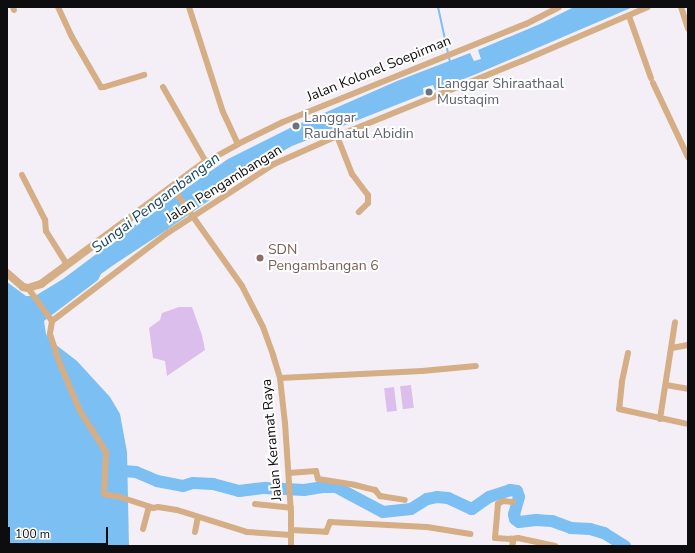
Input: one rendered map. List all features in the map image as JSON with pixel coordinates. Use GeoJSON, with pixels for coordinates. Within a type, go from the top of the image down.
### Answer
{"type":"FeatureCollection","features":[{"type":"Feature","properties":{"kind":"street"},"geometry":{"type":"LineString","coordinates":[[58,7],[78,47],[101,87],[144,75]]}},
{"type":"Feature","properties":{"kind":"street"},"geometry":{"type":"LineString","coordinates":[[189,7],[223,112],[238,144]]}},
{"type":"Feature","properties":{"kind":"street","name":"Jalan Kolonel Soepirman"},"geometry":{"type":"LineString","coordinates":[[30,292],[174,190],[206,162],[238,144],[283,122],[526,24],[559,7]]}},
{"type":"Feature","properties":{"kind":"street","name":"Jalan Pengambangan"},"geometry":{"type":"LineString","coordinates":[[51,320],[192,216],[274,164],[337,136],[430,99],[648,7]]}},
{"type":"Feature","properties":{"kind":"street"},"geometry":{"type":"LineString","coordinates":[[682,7],[688,29]]}},
{"type":"Feature","properties":{"kind":"street"},"geometry":{"type":"LineString","coordinates":[[629,16],[652,80],[688,157]]}},
{"type":"Feature","properties":{"kind":"street"},"geometry":{"type":"LineString","coordinates":[[163,87],[206,162]]}},
{"type":"Feature","properties":{"kind":"street"},"geometry":{"type":"LineString","coordinates":[[337,136],[352,174],[369,198],[366,205],[359,212]]}},
{"type":"Feature","properties":{"kind":"street"},"geometry":{"type":"LineString","coordinates":[[22,174],[45,220],[46,231],[67,266]]}},
{"type":"Feature","properties":{"kind":"street","name":"Jalan Keramat Raya"},"geometry":{"type":"LineString","coordinates":[[174,190],[223,258],[250,301],[263,327],[280,378],[290,486],[291,546]]}},
{"type":"Feature","properties":{"kind":"street"},"geometry":{"type":"LineString","coordinates":[[7,273],[30,292],[51,320],[50,334],[58,359],[80,411],[106,452],[104,494],[120,497],[149,507],[170,509],[247,532],[326,532],[330,522],[427,527],[470,534]]}},
{"type":"Feature","properties":{"kind":"street"},"geometry":{"type":"LineString","coordinates":[[660,419],[675,322]]}},
{"type":"Feature","properties":{"kind":"street"},"geometry":{"type":"LineString","coordinates":[[672,348],[688,345]]}},
{"type":"Feature","properties":{"kind":"street"},"geometry":{"type":"LineString","coordinates":[[628,353],[622,382],[619,409],[688,424]]}},
{"type":"Feature","properties":{"kind":"street"},"geometry":{"type":"LineString","coordinates":[[280,378],[422,371],[476,366]]}},
{"type":"Feature","properties":{"kind":"street"},"geometry":{"type":"LineString","coordinates":[[666,385],[688,389]]}},
{"type":"Feature","properties":{"kind":"street"},"geometry":{"type":"LineString","coordinates":[[289,473],[316,471],[318,479],[375,490],[380,496],[405,500]]}},
{"type":"Feature","properties":{"kind":"street"},"geometry":{"type":"LineString","coordinates":[[495,538],[498,504],[503,501],[513,502]]}},
{"type":"Feature","properties":{"kind":"street"},"geometry":{"type":"LineString","coordinates":[[255,504],[291,508]]}},
{"type":"Feature","properties":{"kind":"street"},"geometry":{"type":"LineString","coordinates":[[143,529],[149,507]]}},
{"type":"Feature","properties":{"kind":"street"},"geometry":{"type":"LineString","coordinates":[[194,532],[198,517]]}},
{"type":"Feature","properties":{"kind":"street"},"geometry":{"type":"LineString","coordinates":[[488,537],[511,539],[518,538],[556,546]]}},
{"type":"Feature","properties":{"kind":"street"},"geometry":{"type":"LineString","coordinates":[[511,539],[512,546]]}},
{"type":"Feature","properties":{"kind":"shaded area"},"geometry":{"type":"Polygon","coordinates":[[[179,307],[192,307],[202,335],[205,350],[167,376],[165,361],[153,358],[149,328],[160,320],[162,313],[179,307]]]}},
{"type":"Feature","properties":{"kind":"shaded area"},"geometry":{"type":"Polygon","coordinates":[[[411,385],[414,408],[403,409],[400,386],[411,385]]]}},
{"type":"Feature","properties":{"kind":"shaded area"},"geometry":{"type":"Polygon","coordinates":[[[394,387],[397,411],[387,412],[384,388],[394,387]]]}},
{"type":"Feature","properties":{"kind":"water"},"geometry":{"type":"Polygon","coordinates":[[[574,7],[633,7],[474,75],[435,90],[433,85],[423,88],[424,94],[292,146],[258,165],[249,173],[112,266],[101,274],[98,280],[44,321],[46,334],[51,341],[77,361],[110,397],[120,414],[127,452],[129,546],[7,546],[7,282],[26,296],[35,296],[63,279],[151,213],[228,159],[290,128],[397,81],[470,53],[474,61],[481,59],[478,50],[540,24],[574,7]]]}},
{"type":"Feature","properties":{"kind":"waterway"},"geometry":{"type":"LineString","coordinates":[[438,7],[450,62]]}},
{"type":"Feature","properties":{"kind":"waterway"},"geometry":{"type":"LineString","coordinates":[[112,470],[136,472],[157,481],[183,486],[193,483],[213,484],[239,491],[265,488],[304,490],[336,487],[383,512],[411,509],[427,499],[437,497],[448,498],[472,509],[489,497],[510,490],[517,491],[519,497],[514,514],[515,519],[519,522],[536,520],[552,521],[571,528],[590,529],[604,533],[625,546]]}},
{"type":"Feature","properties":{"kind":"place","name":"Langgar Shiraathaal Mustaqim"},"geometry":{"type":"Point","coordinates":[429,92]}},
{"type":"Feature","properties":{"kind":"place","name":"Langgar Raudhatul Abidin"},"geometry":{"type":"Point","coordinates":[296,126]}},
{"type":"Feature","properties":{"kind":"place","name":"SDN Pengambangan 6"},"geometry":{"type":"Point","coordinates":[260,258]}},
{"type":"Feature","properties":{"kind":"water label","name":"Sungai Pengambangan"},"geometry":{"type":"Point","coordinates":[156,203]}}]}
